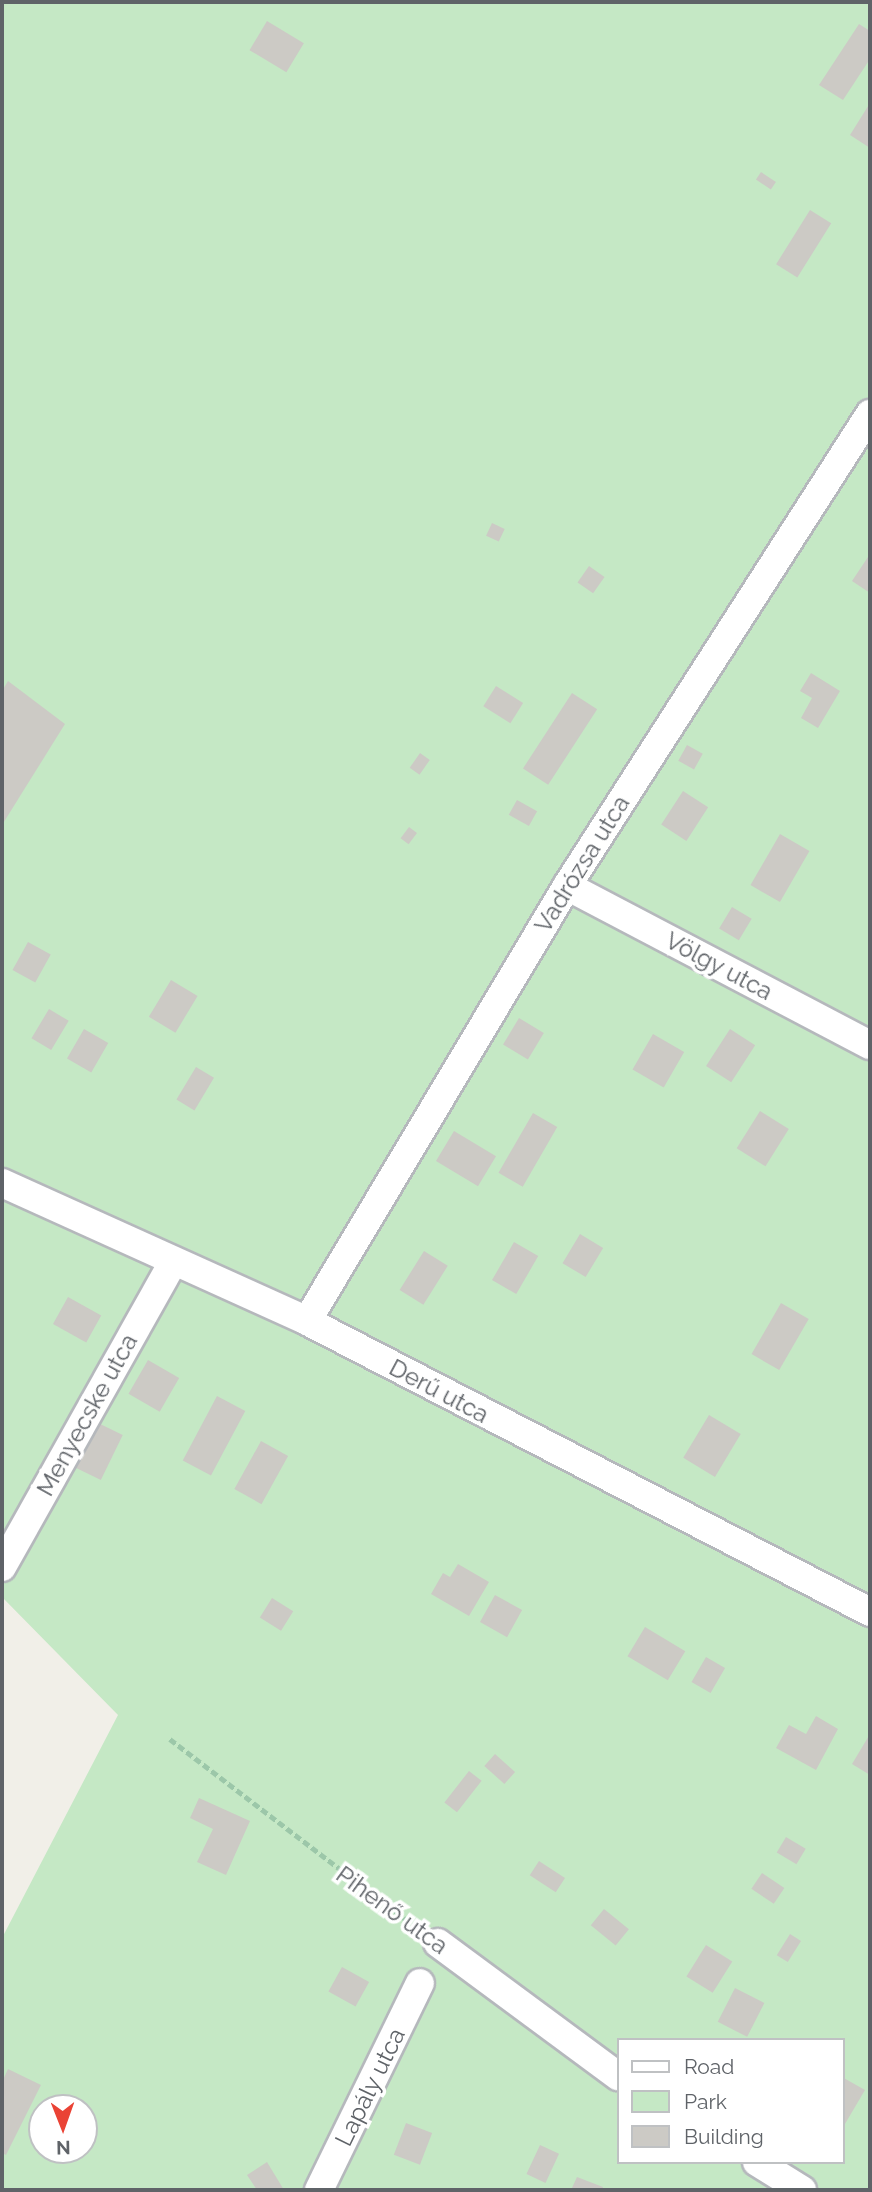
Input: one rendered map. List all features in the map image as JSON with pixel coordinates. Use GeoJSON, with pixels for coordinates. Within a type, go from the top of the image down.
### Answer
{"type":"FeatureCollection","features":[{"type":"Feature","properties":{"kind":"street","name":"Vadrózsa utca"},"geometry":{"type":"LineString","coordinates":[[307,1321],[567,886],[870,414]]}},
{"type":"Feature","properties":{"kind":"street","name":"Völgy utca"},"geometry":{"type":"LineString","coordinates":[[567,886],[870,1044]]}},
{"type":"Feature","properties":{"kind":"street","name":"Derű utca"},"geometry":{"type":"LineString","coordinates":[[2,1183],[173,1264],[307,1321],[870,1612]]}},
{"type":"Feature","properties":{"kind":"street","name":"Menyecske utca"},"geometry":{"type":"LineString","coordinates":[[2,1567],[173,1264]]}},
{"type":"Feature","properties":{"kind":"street","name":"Pihenő utca"},"geometry":{"type":"LineString","coordinates":[[438,1943],[616,2075]]}},
{"type":"Feature","properties":{"kind":"street","name":"Lapály utca"},"geometry":{"type":"LineString","coordinates":[[319,2190],[420,1983]]}},
{"type":"Feature","properties":{"kind":"street"},"geometry":{"type":"LineString","coordinates":[[760,2164],[802,2190]]}},
{"type":"Feature","properties":{"kind":"path","name":"Pihenő utca"},"geometry":{"type":"LineString","coordinates":[[170,1739],[301,1844],[438,1943]]}},
{"type":"Feature","properties":{"kind":"green space"},"geometry":{"type":"Polygon","coordinates":[[[2,2],[870,2],[870,2190],[2,2190],[2,1938],[118,1715],[2,1597],[2,2]]]}},
{"type":"Feature","properties":{"kind":"building"},"geometry":{"type":"Polygon","coordinates":[[[267,21],[304,43],[286,72],[249,50],[267,21]]]}},
{"type":"Feature","properties":{"kind":"building"},"geometry":{"type":"Polygon","coordinates":[[[859,24],[870,31],[870,59],[843,100],[819,85],[859,24]]]}},
{"type":"Feature","properties":{"kind":"building"},"geometry":{"type":"Polygon","coordinates":[[[870,103],[870,148],[850,135],[870,103]]]}},
{"type":"Feature","properties":{"kind":"building"},"geometry":{"type":"Polygon","coordinates":[[[761,172],[776,182],[771,190],[756,179],[761,172]]]}},
{"type":"Feature","properties":{"kind":"building"},"geometry":{"type":"Polygon","coordinates":[[[810,210],[831,223],[797,278],[776,264],[810,210]]]}},
{"type":"Feature","properties":{"kind":"building"},"geometry":{"type":"Polygon","coordinates":[[[492,523],[505,529],[499,542],[486,536],[492,523]]]}},
{"type":"Feature","properties":{"kind":"building"},"geometry":{"type":"Polygon","coordinates":[[[870,554],[870,593],[852,581],[870,554]]]}},
{"type":"Feature","properties":{"kind":"building"},"geometry":{"type":"Polygon","coordinates":[[[589,566],[605,577],[593,593],[578,582],[589,566]]]}},
{"type":"Feature","properties":{"kind":"building"},"geometry":{"type":"Polygon","coordinates":[[[811,673],[840,691],[818,728],[801,718],[812,698],[800,691],[811,673]]]}},
{"type":"Feature","properties":{"kind":"building"},"geometry":{"type":"Polygon","coordinates":[[[8,681],[65,724],[2,825],[2,691],[8,681]]]}},
{"type":"Feature","properties":{"kind":"building"},"geometry":{"type":"Polygon","coordinates":[[[496,686],[523,703],[510,723],[483,706],[496,686]]]}},
{"type":"Feature","properties":{"kind":"building"},"geometry":{"type":"Polygon","coordinates":[[[572,693],[597,709],[548,785],[523,768],[572,693]]]}},
{"type":"Feature","properties":{"kind":"building"},"geometry":{"type":"Polygon","coordinates":[[[687,745],[703,754],[694,769],[678,761],[687,745]]]}},
{"type":"Feature","properties":{"kind":"building"},"geometry":{"type":"Polygon","coordinates":[[[420,753],[430,760],[420,775],[410,768],[420,753]]]}},
{"type":"Feature","properties":{"kind":"building"},"geometry":{"type":"Polygon","coordinates":[[[683,791],[708,807],[686,841],[661,825],[683,791]]]}},
{"type":"Feature","properties":{"kind":"building"},"geometry":{"type":"Polygon","coordinates":[[[517,800],[537,811],[529,826],[509,815],[517,800]]]}},
{"type":"Feature","properties":{"kind":"building"},"geometry":{"type":"Polygon","coordinates":[[[409,827],[417,833],[409,844],[401,838],[409,827]]]}},
{"type":"Feature","properties":{"kind":"building"},"geometry":{"type":"Polygon","coordinates":[[[780,834],[809,851],[780,902],[750,885],[780,834]]]}},
{"type":"Feature","properties":{"kind":"building"},"geometry":{"type":"Polygon","coordinates":[[[732,907],[752,919],[739,940],[719,928],[732,907]]]}},
{"type":"Feature","properties":{"kind":"building"},"geometry":{"type":"Polygon","coordinates":[[[28,942],[51,955],[35,983],[12,970],[28,942]]]}},
{"type":"Feature","properties":{"kind":"building"},"geometry":{"type":"Polygon","coordinates":[[[171,980],[198,996],[175,1033],[149,1017],[171,980]]]}},
{"type":"Feature","properties":{"kind":"building"},"geometry":{"type":"Polygon","coordinates":[[[49,1009],[69,1021],[51,1050],[31,1038],[49,1009]]]}},
{"type":"Feature","properties":{"kind":"building"},"geometry":{"type":"Polygon","coordinates":[[[519,1018],[544,1033],[528,1060],[503,1045],[519,1018]]]}},
{"type":"Feature","properties":{"kind":"building"},"geometry":{"type":"Polygon","coordinates":[[[84,1029],[108,1043],[91,1072],[67,1058],[84,1029]]]}},
{"type":"Feature","properties":{"kind":"building"},"geometry":{"type":"Polygon","coordinates":[[[730,1029],[755,1045],[731,1082],[706,1066],[730,1029]]]}},
{"type":"Feature","properties":{"kind":"building"},"geometry":{"type":"Polygon","coordinates":[[[653,1034],[684,1052],[664,1088],[632,1070],[653,1034]]]}},
{"type":"Feature","properties":{"kind":"building"},"geometry":{"type":"Polygon","coordinates":[[[196,1067],[214,1078],[194,1110],[176,1100],[196,1067]]]}},
{"type":"Feature","properties":{"kind":"building"},"geometry":{"type":"Polygon","coordinates":[[[760,1111],[789,1129],[766,1166],[737,1148],[760,1111]]]}},
{"type":"Feature","properties":{"kind":"building"},"geometry":{"type":"Polygon","coordinates":[[[533,1113],[557,1127],[523,1187],[498,1173],[533,1113]]]}},
{"type":"Feature","properties":{"kind":"building"},"geometry":{"type":"Polygon","coordinates":[[[454,1131],[496,1156],[478,1186],[436,1161],[454,1131]]]}},
{"type":"Feature","properties":{"kind":"building"},"geometry":{"type":"Polygon","coordinates":[[[580,1234],[603,1248],[586,1277],[562,1263],[580,1234]]]}},
{"type":"Feature","properties":{"kind":"building"},"geometry":{"type":"Polygon","coordinates":[[[514,1242],[538,1256],[516,1294],[492,1280],[514,1242]]]}},
{"type":"Feature","properties":{"kind":"building"},"geometry":{"type":"Polygon","coordinates":[[[424,1251],[448,1266],[423,1305],[400,1290],[424,1251]]]}},
{"type":"Feature","properties":{"kind":"building"},"geometry":{"type":"Polygon","coordinates":[[[68,1297],[101,1315],[86,1343],[53,1324],[68,1297]]]}},
{"type":"Feature","properties":{"kind":"building"},"geometry":{"type":"Polygon","coordinates":[[[781,1303],[809,1319],[779,1370],[752,1354],[781,1303]]]}},
{"type":"Feature","properties":{"kind":"building"},"geometry":{"type":"Polygon","coordinates":[[[148,1360],[179,1378],[160,1412],[128,1394],[148,1360]]]}},
{"type":"Feature","properties":{"kind":"building"},"geometry":{"type":"Polygon","coordinates":[[[217,1396],[245,1411],[211,1475],[183,1460],[217,1396]]]}},
{"type":"Feature","properties":{"kind":"building"},"geometry":{"type":"Polygon","coordinates":[[[709,1415],[741,1434],[715,1477],[683,1458],[709,1415]]]}},
{"type":"Feature","properties":{"kind":"building"},"geometry":{"type":"Polygon","coordinates":[[[94,1421],[123,1435],[101,1480],[72,1466],[94,1421]]]}},
{"type":"Feature","properties":{"kind":"building"},"geometry":{"type":"Polygon","coordinates":[[[261,1441],[288,1456],[261,1504],[234,1489],[261,1441]]]}},
{"type":"Feature","properties":{"kind":"building"},"geometry":{"type":"Polygon","coordinates":[[[458,1564],[489,1582],[469,1616],[431,1594],[443,1573],[450,1577],[458,1564]]]}},
{"type":"Feature","properties":{"kind":"building"},"geometry":{"type":"Polygon","coordinates":[[[495,1595],[522,1610],[507,1637],[480,1622],[495,1595]]]}},
{"type":"Feature","properties":{"kind":"building"},"geometry":{"type":"Polygon","coordinates":[[[272,1598],[293,1611],[281,1631],[260,1618],[272,1598]]]}},
{"type":"Feature","properties":{"kind":"building"},"geometry":{"type":"Polygon","coordinates":[[[645,1627],[685,1651],[668,1680],[627,1656],[645,1627]]]}},
{"type":"Feature","properties":{"kind":"building"},"geometry":{"type":"Polygon","coordinates":[[[706,1657],[725,1668],[711,1693],[692,1682],[706,1657]]]}},
{"type":"Feature","properties":{"kind":"building"},"geometry":{"type":"Polygon","coordinates":[[[816,1716],[838,1729],[816,1770],[776,1748],[789,1725],[806,1734],[816,1716]]]}},
{"type":"Feature","properties":{"kind":"building"},"geometry":{"type":"Polygon","coordinates":[[[870,1734],[870,1775],[852,1764],[870,1734]]]}},
{"type":"Feature","properties":{"kind":"building"},"geometry":{"type":"Polygon","coordinates":[[[495,1754],[515,1772],[504,1784],[484,1766],[495,1754]]]}},
{"type":"Feature","properties":{"kind":"building"},"geometry":{"type":"Polygon","coordinates":[[[469,1771],[482,1781],[457,1812],[444,1803],[469,1771]]]}},
{"type":"Feature","properties":{"kind":"building"},"geometry":{"type":"Polygon","coordinates":[[[199,1798],[250,1821],[226,1875],[197,1862],[213,1829],[190,1818],[199,1798]]]}},
{"type":"Feature","properties":{"kind":"building"},"geometry":{"type":"Polygon","coordinates":[[[786,1837],[806,1849],[796,1864],[777,1852],[786,1837]]]}},
{"type":"Feature","properties":{"kind":"building"},"geometry":{"type":"Polygon","coordinates":[[[539,1861],[565,1878],[556,1892],[530,1875],[539,1861]]]}},
{"type":"Feature","properties":{"kind":"building"},"geometry":{"type":"Polygon","coordinates":[[[762,1873],[784,1888],[774,1904],[751,1889],[762,1873]]]}},
{"type":"Feature","properties":{"kind":"building"},"geometry":{"type":"Polygon","coordinates":[[[604,1909],[629,1929],[616,1945],[591,1925],[604,1909]]]}},
{"type":"Feature","properties":{"kind":"building"},"geometry":{"type":"Polygon","coordinates":[[[790,1934],[801,1941],[788,1962],[777,1955],[790,1934]]]}},
{"type":"Feature","properties":{"kind":"building"},"geometry":{"type":"Polygon","coordinates":[[[706,1945],[732,1961],[713,1993],[686,1976],[706,1945]]]}},
{"type":"Feature","properties":{"kind":"building"},"geometry":{"type":"Polygon","coordinates":[[[342,1967],[369,1982],[356,2007],[328,1991],[342,1967]]]}},
{"type":"Feature","properties":{"kind":"building"},"geometry":{"type":"Polygon","coordinates":[[[735,1988],[764,2003],[747,2037],[718,2022],[735,1988]]]}},
{"type":"Feature","properties":{"kind":"building"},"geometry":{"type":"Polygon","coordinates":[[[8,2069],[41,2085],[36,2094],[28,2094],[28,2111],[6,2155],[2,2153],[2,2082],[8,2069]]]}},
{"type":"Feature","properties":{"kind":"building"},"geometry":{"type":"Polygon","coordinates":[[[844,2078],[865,2090],[844,2126],[844,2078]]]}},
{"type":"Feature","properties":{"kind":"building"},"geometry":{"type":"Polygon","coordinates":[[[406,2123],[432,2133],[420,2165],[394,2155],[406,2123]]]}},
{"type":"Feature","properties":{"kind":"building"},"geometry":{"type":"Polygon","coordinates":[[[540,2145],[559,2154],[546,2183],[526,2174],[540,2145]]]}},
{"type":"Feature","properties":{"kind":"building"},"geometry":{"type":"Polygon","coordinates":[[[267,2162],[284,2190],[257,2190],[247,2175],[267,2162]]]}},
{"type":"Feature","properties":{"kind":"building"},"geometry":{"type":"Polygon","coordinates":[[[577,2177],[603,2187],[602,2190],[571,2190],[577,2177]]]}}]}
